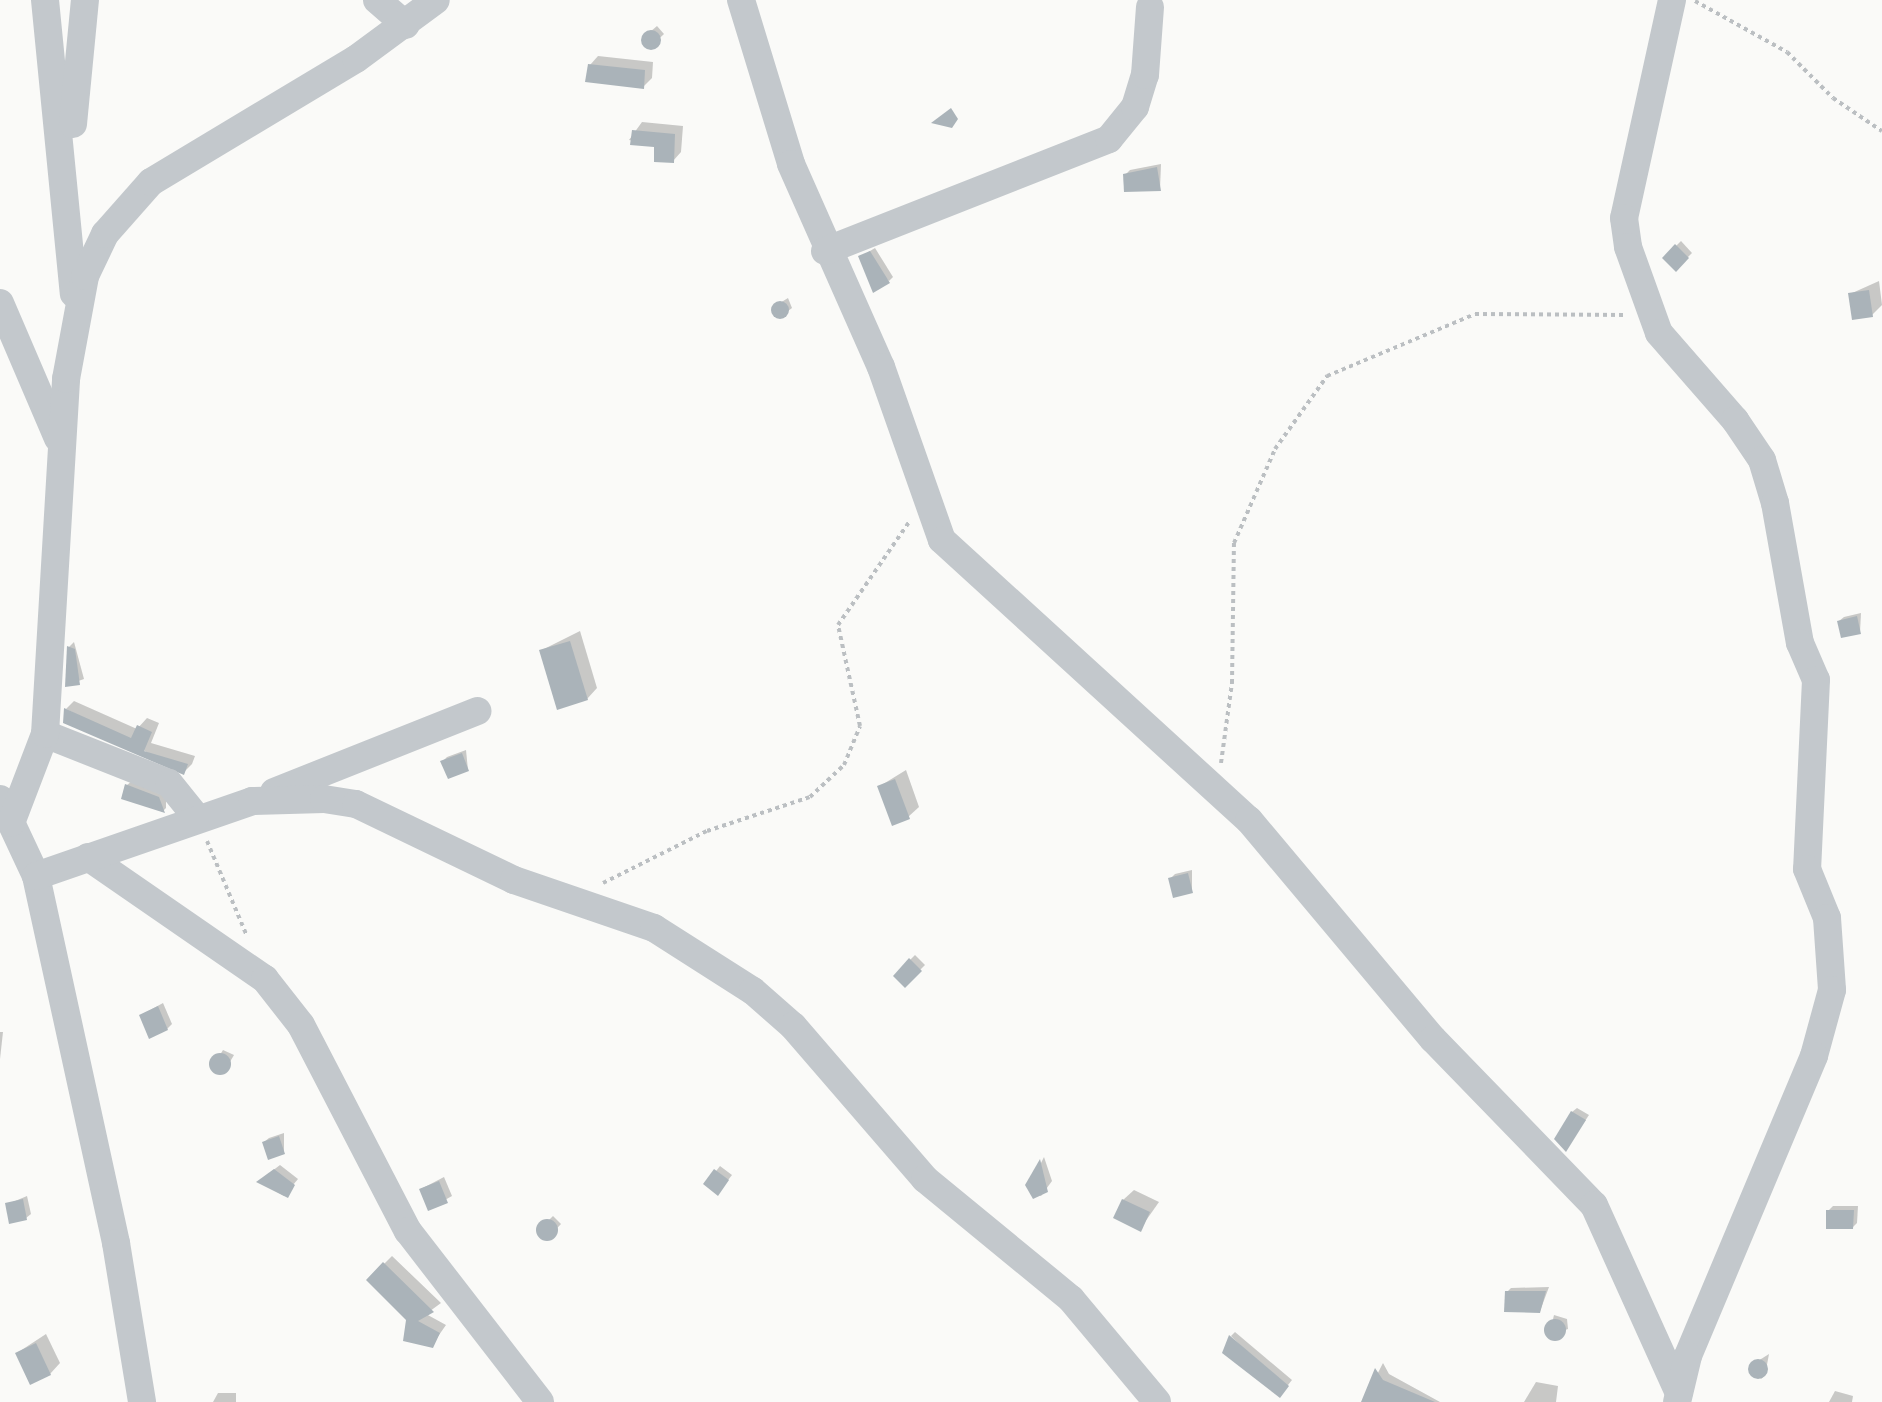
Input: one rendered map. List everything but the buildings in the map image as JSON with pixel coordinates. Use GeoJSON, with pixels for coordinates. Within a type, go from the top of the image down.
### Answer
{"type":"FeatureCollection","features":[{"type":"Feature","properties":{"kind":"street"},"geometry":{"type":"LineString","coordinates":[[45,0],[76,310],[60,442],[45,734],[6,811],[36,876],[116,1243],[142,1402]]}},
{"type":"Feature","properties":{"kind":"street"},"geometry":{"type":"LineString","coordinates":[[66,193],[85,0]]}},
{"type":"Feature","properties":{"kind":"street"},"geometry":{"type":"LineString","coordinates":[[377,0],[406,25]]}},
{"type":"Feature","properties":{"kind":"street"},"geometry":{"type":"LineString","coordinates":[[76,310],[105,234],[151,182],[406,25],[436,0]]}},
{"type":"Feature","properties":{"kind":"street"},"geometry":{"type":"LineString","coordinates":[[741,0],[825,251],[881,367],[933,526],[959,558],[1050,633],[1217,791],[1501,1115],[1594,1205],[1678,1397]]}},
{"type":"Feature","properties":{"kind":"street"},"geometry":{"type":"LineString","coordinates":[[1672,0],[1624,218],[1652,315],[1762,460],[1775,503],[1800,643],[1816,680],[1807,869],[1827,918],[1832,990],[1814,1056],[1678,1397]]}},
{"type":"Feature","properties":{"kind":"street"},"geometry":{"type":"LineString","coordinates":[[825,251],[1109,139],[1135,107],[1145,75],[1150,7]]}},
{"type":"Feature","properties":{"kind":"street"},"geometry":{"type":"LineString","coordinates":[[0,303],[60,442]]}},
{"type":"Feature","properties":{"kind":"street"},"geometry":{"type":"LineString","coordinates":[[36,876],[252,801],[478,711]]}},
{"type":"Feature","properties":{"kind":"street"},"geometry":{"type":"LineString","coordinates":[[45,734],[169,783],[197,818]]}},
{"type":"Feature","properties":{"kind":"street"},"geometry":{"type":"LineString","coordinates":[[252,801],[356,804],[460,857],[654,928],[753,991],[925,1179],[1071,1299],[1154,1401]]}},
{"type":"Feature","properties":{"kind":"street"},"geometry":{"type":"LineString","coordinates":[[88,857],[265,979],[301,1025],[408,1231],[540,1402]]}},
{"type":"Feature","properties":{"kind":"path"},"geometry":{"type":"LineString","coordinates":[[1692,0],[1787,52],[1833,98],[1882,131]]}},
{"type":"Feature","properties":{"kind":"path"},"geometry":{"type":"LineString","coordinates":[[1217,791],[1232,683],[1234,543],[1275,449],[1327,376],[1475,314],[1652,315]]}},
{"type":"Feature","properties":{"kind":"path"},"geometry":{"type":"LineString","coordinates":[[562,896],[707,831],[810,797],[844,765],[860,726],[838,625],[926,502]]}},
{"type":"Feature","properties":{"kind":"path"},"geometry":{"type":"LineString","coordinates":[[197,818],[265,979]]}}]}
